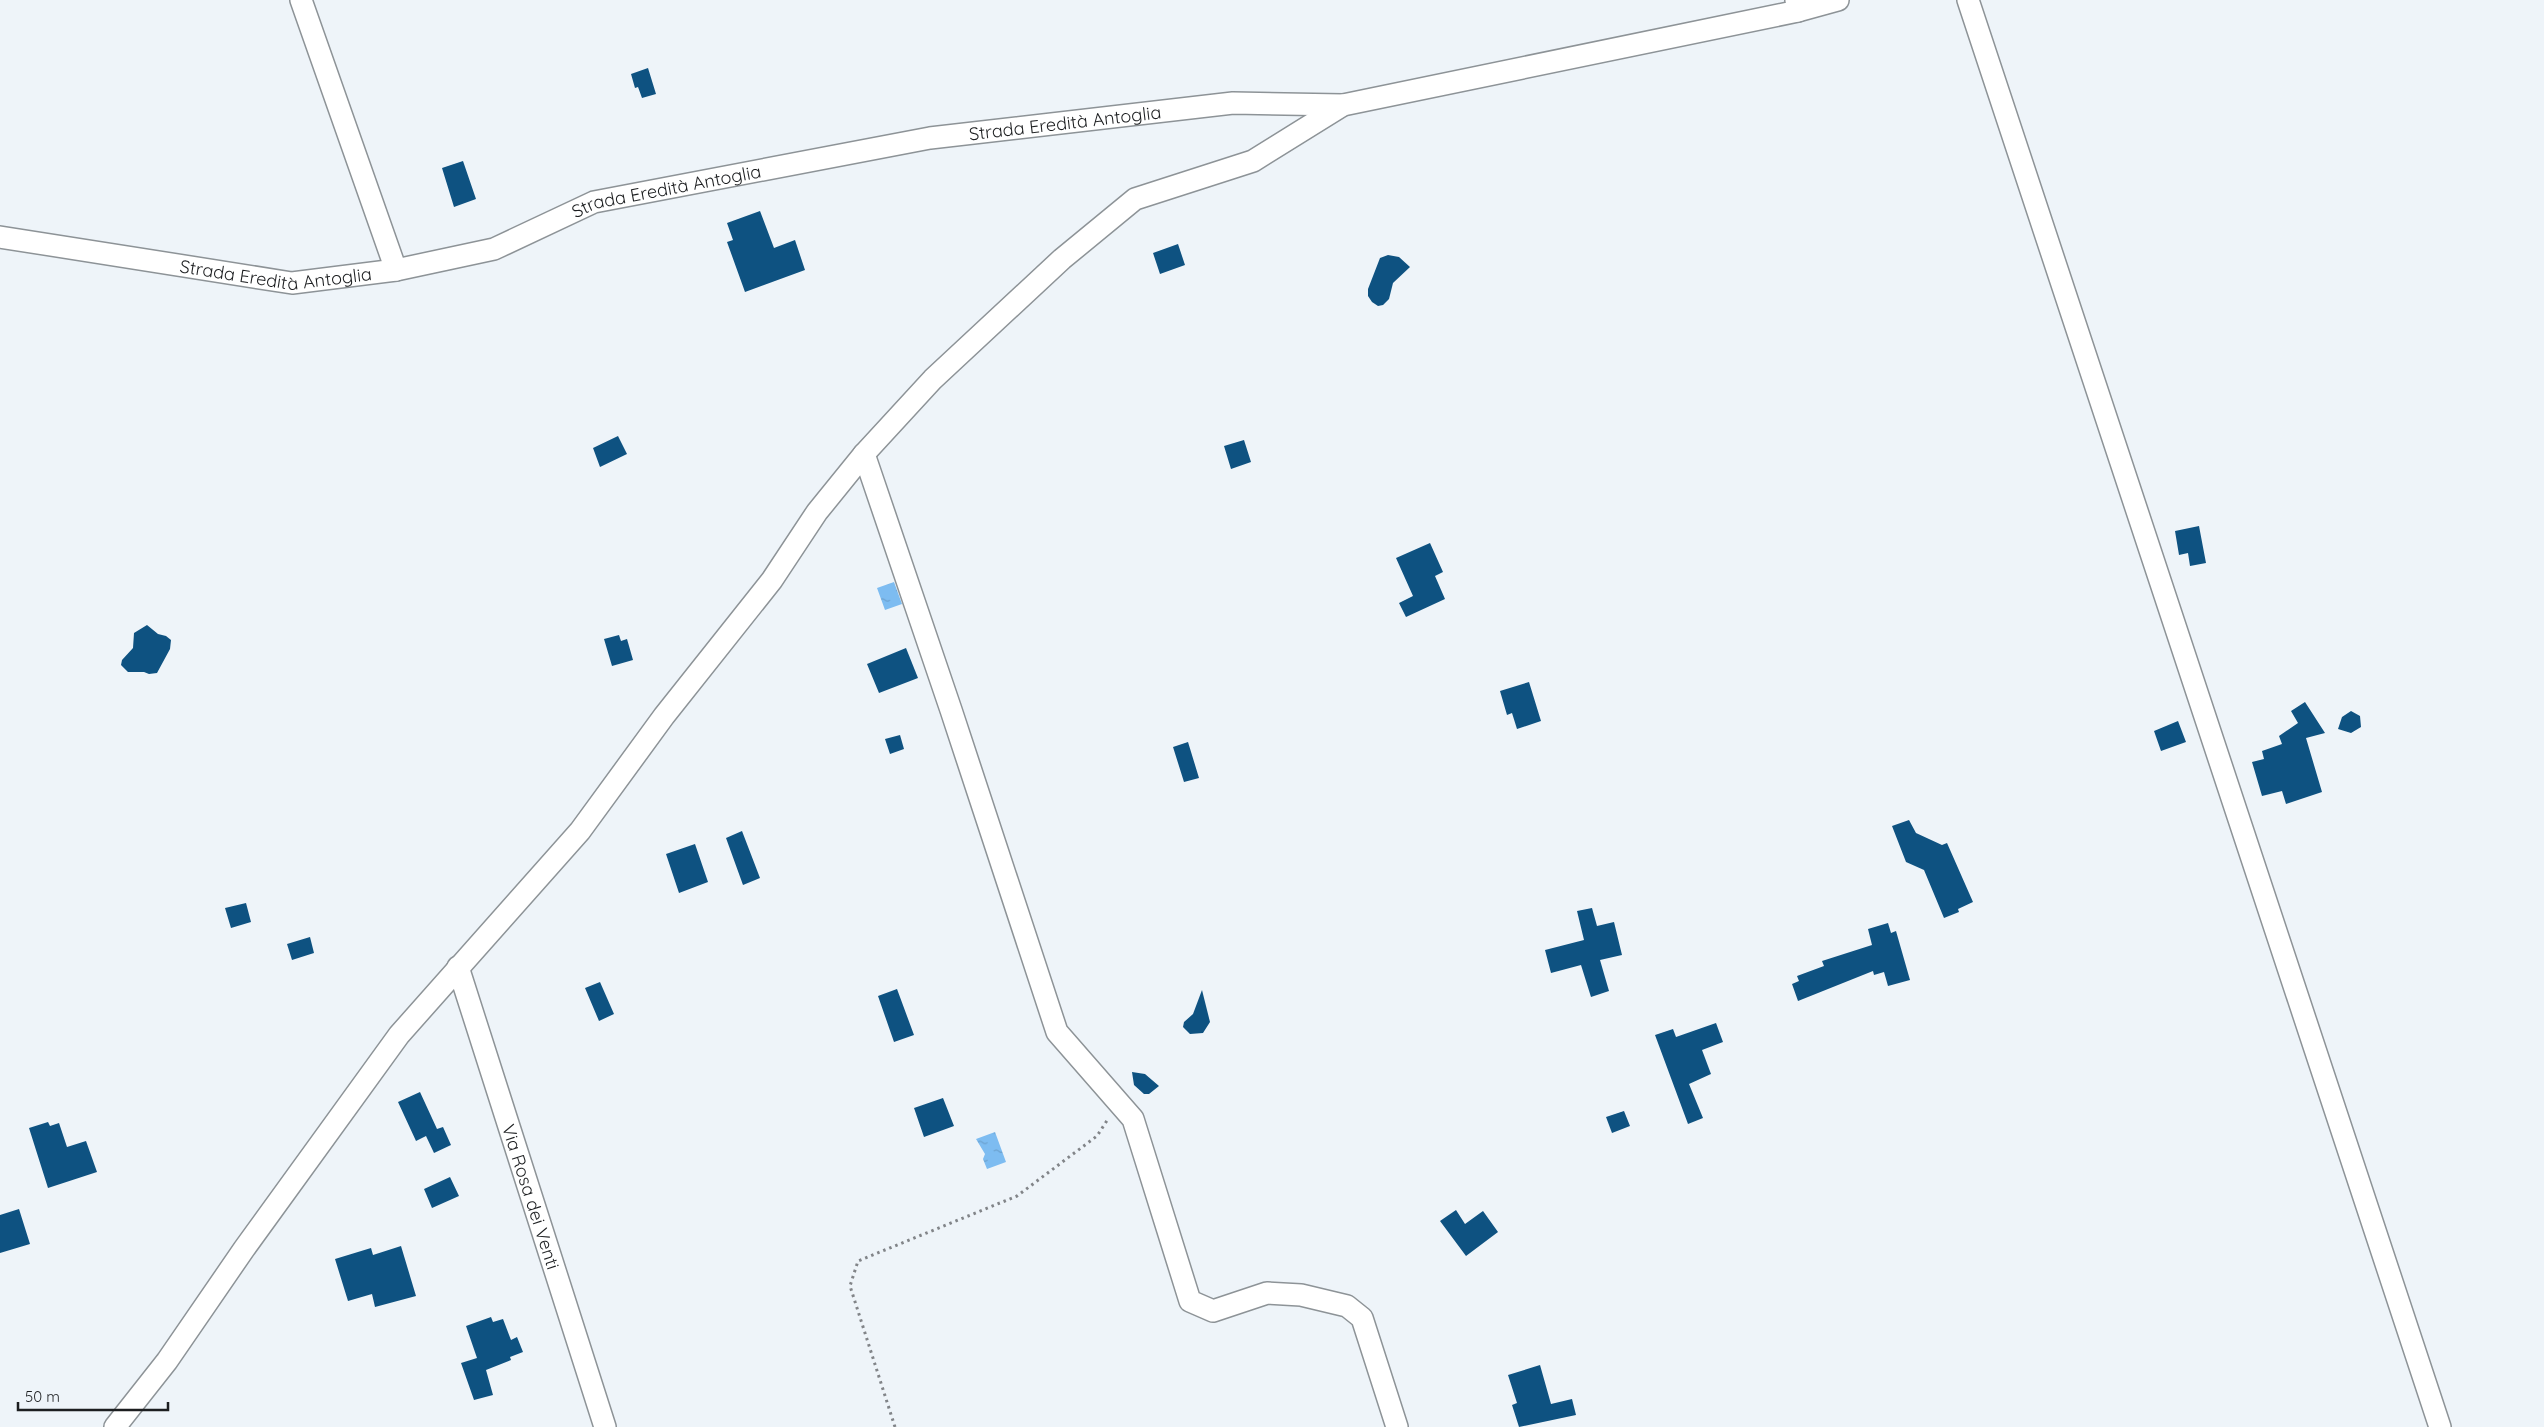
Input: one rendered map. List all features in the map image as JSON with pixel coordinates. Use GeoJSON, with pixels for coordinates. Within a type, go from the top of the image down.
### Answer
{"type":"FeatureCollection","features":[{"type":"Feature","properties":{"kind":"street"},"geometry":{"type":"LineString","coordinates":[[301,0],[396,270]]}},
{"type":"Feature","properties":{"kind":"street"},"geometry":{"type":"LineString","coordinates":[[115,1427],[167,1361],[244,1249],[399,1035],[580,831],[664,716],[772,580],[817,512],[864,454],[933,379],[1062,259],[1135,199],[1253,161],[1343,105],[1797,5],[1838,0]]}},
{"type":"Feature","properties":{"kind":"street"},"geometry":{"type":"LineString","coordinates":[[1968,0],[2440,1427]]}},
{"type":"Feature","properties":{"kind":"street","name":"Strada Eredità Antoglia"},"geometry":{"type":"LineString","coordinates":[[0,237],[292,283],[396,270],[494,249],[594,202],[930,138],[1233,103],[1343,105]]}},
{"type":"Feature","properties":{"kind":"street"},"geometry":{"type":"LineString","coordinates":[[864,454],[1057,1032],[1133,1119],[1190,1301],[1213,1311],[1267,1293],[1301,1295],[1347,1306],[1362,1318],[1397,1427]]}},
{"type":"Feature","properties":{"kind":"street","name":"Via Rosa dei Venti"},"geometry":{"type":"LineString","coordinates":[[458,967],[605,1427]]}},
{"type":"Feature","properties":{"kind":"path"},"geometry":{"type":"LineString","coordinates":[[895,1427],[850,1286],[858,1261],[1017,1196],[1097,1136],[1119,1101]]}},
{"type":"Feature","properties":{"kind":"water"},"geometry":{"type":"Polygon","coordinates":[[[894,582],[902,604],[885,610],[877,588],[894,582]]]}},
{"type":"Feature","properties":{"kind":"water"},"geometry":{"type":"Polygon","coordinates":[[[995,1132],[1006,1162],[987,1169],[983,1159],[985,1154],[976,1139],[995,1132]]]}},
{"type":"Feature","properties":{"kind":"building"},"geometry":{"type":"Polygon","coordinates":[[[648,68],[656,94],[642,98],[638,87],[635,88],[631,74],[648,68]]]}},
{"type":"Feature","properties":{"kind":"building"},"geometry":{"type":"Polygon","coordinates":[[[463,161],[476,199],[454,207],[442,168],[463,161]]]}},
{"type":"Feature","properties":{"kind":"building"},"geometry":{"type":"Polygon","coordinates":[[[760,211],[774,248],[795,240],[805,270],[745,292],[727,242],[733,240],[727,223],[760,211]]]}},
{"type":"Feature","properties":{"kind":"building"},"geometry":{"type":"Polygon","coordinates":[[[1178,244],[1185,265],[1160,274],[1153,253],[1178,244]]]}},
{"type":"Feature","properties":{"kind":"building"},"geometry":{"type":"Polygon","coordinates":[[[1388,255],[1399,257],[1410,267],[1393,283],[1389,299],[1383,305],[1378,306],[1368,296],[1368,289],[1380,258],[1388,255]]]}},
{"type":"Feature","properties":{"kind":"building"},"geometry":{"type":"Polygon","coordinates":[[[618,436],[627,454],[600,467],[593,448],[618,436]]]}},
{"type":"Feature","properties":{"kind":"building"},"geometry":{"type":"Polygon","coordinates":[[[1244,440],[1251,462],[1231,469],[1224,446],[1244,440]]]}},
{"type":"Feature","properties":{"kind":"building"},"geometry":{"type":"Polygon","coordinates":[[[2199,526],[2206,563],[2190,566],[2188,553],[2179,555],[2175,531],[2199,526]]]}},
{"type":"Feature","properties":{"kind":"building"},"geometry":{"type":"Polygon","coordinates":[[[1430,543],[1443,572],[1435,576],[1445,599],[1406,617],[1399,603],[1413,596],[1396,558],[1430,543]]]}},
{"type":"Feature","properties":{"kind":"building"},"geometry":{"type":"Polygon","coordinates":[[[147,625],[158,634],[166,636],[171,640],[170,649],[157,673],[128,672],[121,665],[122,660],[133,648],[134,633],[147,625]]]}},
{"type":"Feature","properties":{"kind":"building"},"geometry":{"type":"Polygon","coordinates":[[[619,635],[621,641],[627,639],[633,660],[612,666],[604,639],[619,635]]]}},
{"type":"Feature","properties":{"kind":"building"},"geometry":{"type":"Polygon","coordinates":[[[906,648],[918,678],[879,693],[867,664],[906,648]]]}},
{"type":"Feature","properties":{"kind":"building"},"geometry":{"type":"Polygon","coordinates":[[[1529,682],[1541,721],[1517,729],[1512,713],[1507,715],[1500,691],[1529,682]]]}},
{"type":"Feature","properties":{"kind":"building"},"geometry":{"type":"Polygon","coordinates":[[[2305,702],[2325,733],[2306,738],[2322,792],[2286,804],[2282,791],[2262,796],[2252,762],[2264,759],[2262,751],[2282,744],[2279,736],[2298,723],[2291,711],[2305,702]]]}},
{"type":"Feature","properties":{"kind":"building"},"geometry":{"type":"Polygon","coordinates":[[[2351,711],[2360,716],[2361,727],[2351,733],[2338,729],[2342,717],[2351,711]]]}},
{"type":"Feature","properties":{"kind":"building"},"geometry":{"type":"Polygon","coordinates":[[[2178,721],[2186,742],[2161,751],[2154,731],[2178,721]]]}},
{"type":"Feature","properties":{"kind":"building"},"geometry":{"type":"Polygon","coordinates":[[[900,735],[904,749],[890,754],[885,739],[900,735]]]}},
{"type":"Feature","properties":{"kind":"building"},"geometry":{"type":"Polygon","coordinates":[[[1188,742],[1199,778],[1184,782],[1173,747],[1188,742]]]}},
{"type":"Feature","properties":{"kind":"building"},"geometry":{"type":"Polygon","coordinates":[[[1909,820],[1916,833],[1942,845],[1947,843],[1973,902],[1958,909],[1959,912],[1944,918],[1924,870],[1906,862],[1892,826],[1909,820]]]}},
{"type":"Feature","properties":{"kind":"building"},"geometry":{"type":"Polygon","coordinates":[[[742,831],[760,878],[743,885],[726,838],[742,831]]]}},
{"type":"Feature","properties":{"kind":"building"},"geometry":{"type":"Polygon","coordinates":[[[695,844],[708,882],[679,893],[666,854],[695,844]]]}},
{"type":"Feature","properties":{"kind":"building"},"geometry":{"type":"Polygon","coordinates":[[[246,903],[251,922],[231,928],[225,908],[246,903]]]}},
{"type":"Feature","properties":{"kind":"building"},"geometry":{"type":"Polygon","coordinates":[[[1592,908],[1597,926],[1614,922],[1622,955],[1600,960],[1609,991],[1591,997],[1581,965],[1551,973],[1545,950],[1584,940],[1577,911],[1592,908]]]}},
{"type":"Feature","properties":{"kind":"building"},"geometry":{"type":"Polygon","coordinates":[[[1888,923],[1891,933],[1896,931],[1910,980],[1888,986],[1884,972],[1874,975],[1873,971],[1798,1001],[1792,984],[1799,981],[1797,976],[1824,966],[1822,961],[1872,945],[1868,929],[1888,923]]]}},
{"type":"Feature","properties":{"kind":"building"},"geometry":{"type":"Polygon","coordinates":[[[310,937],[314,953],[292,960],[287,944],[310,937]]]}},
{"type":"Feature","properties":{"kind":"building"},"geometry":{"type":"Polygon","coordinates":[[[600,982],[614,1014],[599,1021],[585,988],[600,982]]]}},
{"type":"Feature","properties":{"kind":"building"},"geometry":{"type":"Polygon","coordinates":[[[897,989],[914,1035],[894,1042],[878,996],[897,989]]]}},
{"type":"Feature","properties":{"kind":"building"},"geometry":{"type":"Polygon","coordinates":[[[1202,990],[1210,1022],[1203,1033],[1190,1034],[1183,1027],[1184,1022],[1193,1014],[1202,990]]]}},
{"type":"Feature","properties":{"kind":"building"},"geometry":{"type":"Polygon","coordinates":[[[1716,1023],[1723,1042],[1702,1050],[1711,1074],[1689,1084],[1703,1118],[1688,1124],[1655,1035],[1673,1029],[1676,1037],[1716,1023]]]}},
{"type":"Feature","properties":{"kind":"building"},"geometry":{"type":"Polygon","coordinates":[[[1132,1072],[1145,1074],[1159,1086],[1149,1094],[1144,1094],[1134,1085],[1132,1072]]]}},
{"type":"Feature","properties":{"kind":"building"},"geometry":{"type":"Polygon","coordinates":[[[420,1092],[437,1129],[443,1127],[451,1145],[434,1153],[426,1136],[416,1141],[398,1102],[420,1092]]]}},
{"type":"Feature","properties":{"kind":"building"},"geometry":{"type":"Polygon","coordinates":[[[943,1098],[954,1126],[924,1137],[914,1108],[943,1098]]]}},
{"type":"Feature","properties":{"kind":"building"},"geometry":{"type":"Polygon","coordinates":[[[1624,1111],[1630,1126],[1612,1133],[1606,1117],[1624,1111]]]}},
{"type":"Feature","properties":{"kind":"building"},"geometry":{"type":"Polygon","coordinates":[[[48,1122],[50,1126],[59,1123],[67,1147],[86,1141],[97,1172],[48,1188],[29,1128],[48,1122]]]}},
{"type":"Feature","properties":{"kind":"building"},"geometry":{"type":"Polygon","coordinates":[[[450,1177],[459,1196],[432,1208],[424,1189],[450,1177]]]}},
{"type":"Feature","properties":{"kind":"building"},"geometry":{"type":"Polygon","coordinates":[[[19,1209],[30,1244],[0,1253],[0,1215],[19,1209]]]}},
{"type":"Feature","properties":{"kind":"building"},"geometry":{"type":"Polygon","coordinates":[[[1456,1210],[1465,1224],[1483,1211],[1498,1232],[1466,1256],[1440,1221],[1456,1210]]]}},
{"type":"Feature","properties":{"kind":"building"},"geometry":{"type":"Polygon","coordinates":[[[401,1246],[416,1296],[375,1307],[372,1294],[348,1301],[335,1259],[371,1248],[373,1255],[401,1246]]]}},
{"type":"Feature","properties":{"kind":"building"},"geometry":{"type":"Polygon","coordinates":[[[491,1317],[493,1322],[503,1319],[511,1340],[517,1337],[523,1352],[510,1357],[511,1360],[486,1370],[493,1395],[474,1400],[461,1363],[477,1358],[466,1326],[491,1317]]]}},
{"type":"Feature","properties":{"kind":"building"},"geometry":{"type":"Polygon","coordinates":[[[1540,1365],[1551,1404],[1572,1399],[1576,1415],[1519,1427],[1512,1405],[1517,1403],[1508,1375],[1540,1365]]]}}]}
